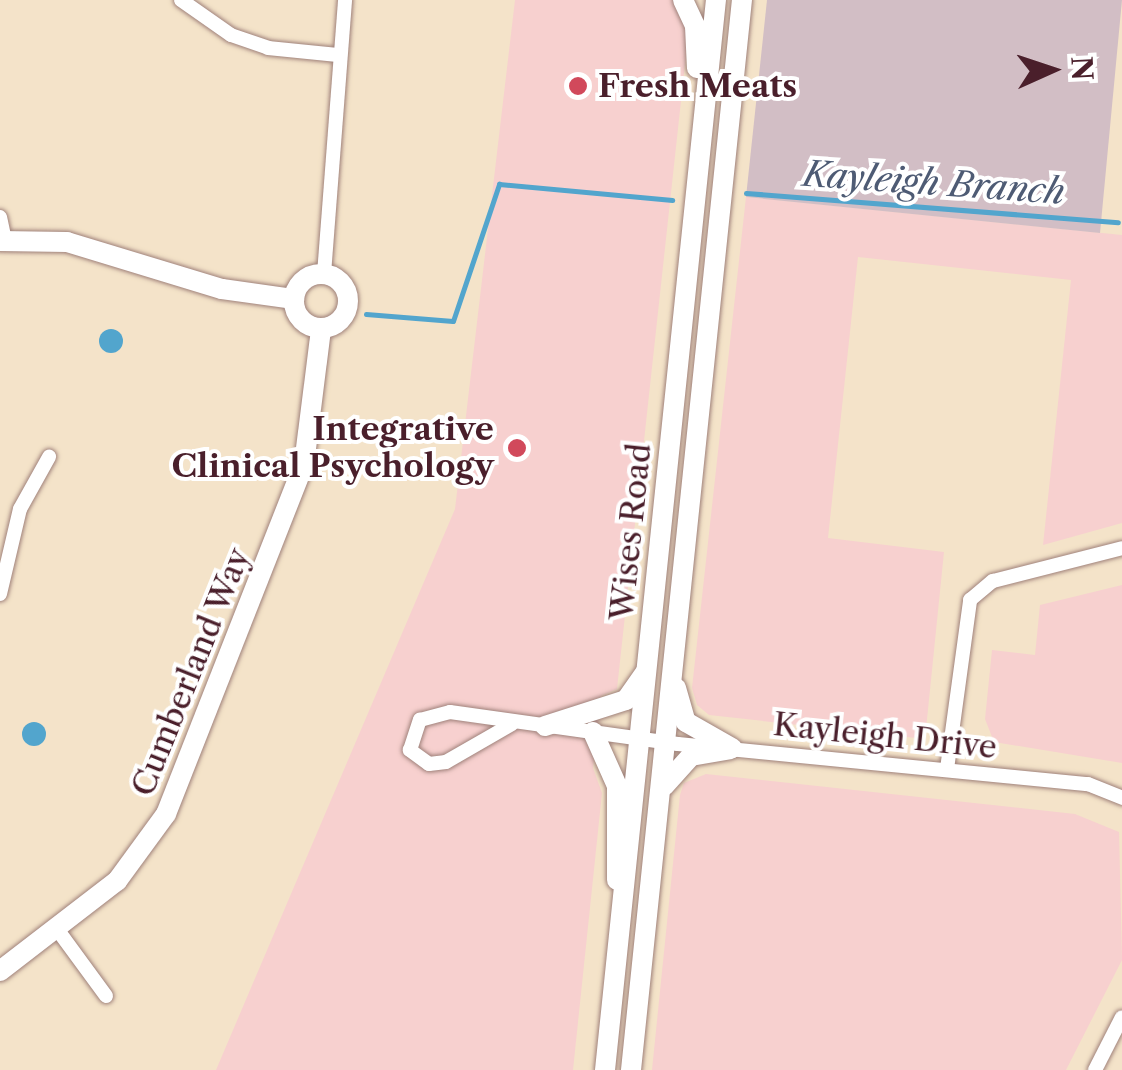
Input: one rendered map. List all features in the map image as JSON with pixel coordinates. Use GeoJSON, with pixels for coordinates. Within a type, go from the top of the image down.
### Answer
{"type":"FeatureCollection","features":[{"type":"Feature","properties":{"kind":"main road"},"geometry":{"type":"LineString","coordinates":[[683,0],[698,46],[700,160]]}},
{"type":"Feature","properties":{"kind":"main road","name":"Wises Road"},"geometry":{"type":"LineString","coordinates":[[604,1070],[716,0]]}},
{"type":"Feature","properties":{"kind":"main road","name":"Wises Road"},"geometry":{"type":"LineString","coordinates":[[632,1070],[742,0]]}},
{"type":"Feature","properties":{"kind":"main road"},"geometry":{"type":"LineString","coordinates":[[3,241],[67,242],[222,290],[294,300]]}},
{"type":"Feature","properties":{"kind":"main road"},"geometry":{"type":"LineString","coordinates":[[324,274],[340,282],[348,298],[344,316],[321,329],[304,323],[294,300],[300,284],[324,274]]}},
{"type":"Feature","properties":{"kind":"main road","name":"Cumberland Way"},"geometry":{"type":"LineString","coordinates":[[0,971],[57,929],[132,864],[183,777],[304,464],[321,329]]}},
{"type":"Feature","properties":{"kind":"main road"},"geometry":{"type":"LineString","coordinates":[[545,726],[626,700],[648,667]]}},
{"type":"Feature","properties":{"kind":"main road"},"geometry":{"type":"LineString","coordinates":[[673,671],[686,722],[732,748]]}},
{"type":"Feature","properties":{"kind":"main road"},"geometry":{"type":"LineString","coordinates":[[593,732],[617,786],[612,851],[622,912]]}},
{"type":"Feature","properties":{"kind":"main road"},"geometry":{"type":"LineString","coordinates":[[660,791],[691,756],[732,748]]}},
{"type":"Feature","properties":{"kind":"street"},"geometry":{"type":"LineString","coordinates":[[181,0],[231,34],[268,48],[338,55]]}},
{"type":"Feature","properties":{"kind":"street"},"geometry":{"type":"LineString","coordinates":[[324,274],[345,0]]}},
{"type":"Feature","properties":{"kind":"street"},"geometry":{"type":"LineString","coordinates":[[0,217],[3,241]]}},
{"type":"Feature","properties":{"kind":"street"},"geometry":{"type":"LineString","coordinates":[[0,594],[20,509],[50,456]]}},
{"type":"Feature","properties":{"kind":"street"},"geometry":{"type":"LineString","coordinates":[[947,768],[970,600],[993,581],[1122,548]]}},
{"type":"Feature","properties":{"kind":"street","name":"Kayleigh Drive"},"geometry":{"type":"LineString","coordinates":[[512,724],[446,762],[429,764],[410,750],[420,720],[436,713],[640,740],[1088,784],[1122,798]]}},
{"type":"Feature","properties":{"kind":"street"},"geometry":{"type":"LineString","coordinates":[[57,929],[106,996]]}},
{"type":"Feature","properties":{"kind":"street"},"geometry":{"type":"LineString","coordinates":[[1095,1070],[1122,1018]]}},
{"type":"Feature","properties":{"kind":"shaded area"},"geometry":{"type":"Polygon","coordinates":[[[515,0],[692,0],[617,689],[601,696],[593,768],[602,793],[573,1070],[216,1070],[455,509],[515,0]]]}},
{"type":"Feature","properties":{"kind":"shaded area"},"geometry":{"type":"Polygon","coordinates":[[[767,0],[1122,0],[1100,233],[746,197],[767,0]]]}},
{"type":"Feature","properties":{"kind":"shaded area"},"geometry":{"type":"Polygon","coordinates":[[[746,197],[1122,235],[1122,523],[1043,545],[1071,280],[858,257],[828,538],[944,552],[925,739],[709,715],[697,705],[692,688],[746,197]]]}},
{"type":"Feature","properties":{"kind":"shaded area"},"geometry":{"type":"Polygon","coordinates":[[[1122,585],[1122,763],[994,742],[985,719],[992,650],[1035,655],[1040,605],[1122,585]]]}},
{"type":"Feature","properties":{"kind":"shaded area"},"geometry":{"type":"Polygon","coordinates":[[[706,774],[1075,814],[1119,832],[1122,960],[1066,1070],[652,1070],[680,795],[684,783],[706,774]]]}},
{"type":"Feature","properties":{"kind":"water"},"geometry":{"type":"Polygon","coordinates":[[[111,329],[123,341],[111,353],[99,341],[111,329]]]}},
{"type":"Feature","properties":{"kind":"water"},"geometry":{"type":"Polygon","coordinates":[[[34,722],[46,734],[34,746],[22,734],[34,722]]]}},
{"type":"Feature","properties":{"kind":"waterway","name":"Kayleigh Branch"},"geometry":{"type":"LineString","coordinates":[[366,314],[453,321],[499,184],[672,200]]}},
{"type":"Feature","properties":{"kind":"waterway","name":"Kayleigh Branch"},"geometry":{"type":"LineString","coordinates":[[746,193],[1118,222]]}},
{"type":"Feature","properties":{"kind":"place","name":"Fresh Meats"},"geometry":{"type":"Point","coordinates":[578,86]}},
{"type":"Feature","properties":{"kind":"place","name":"Integrative Clinical Psychology"},"geometry":{"type":"Point","coordinates":[517,448]}}]}
